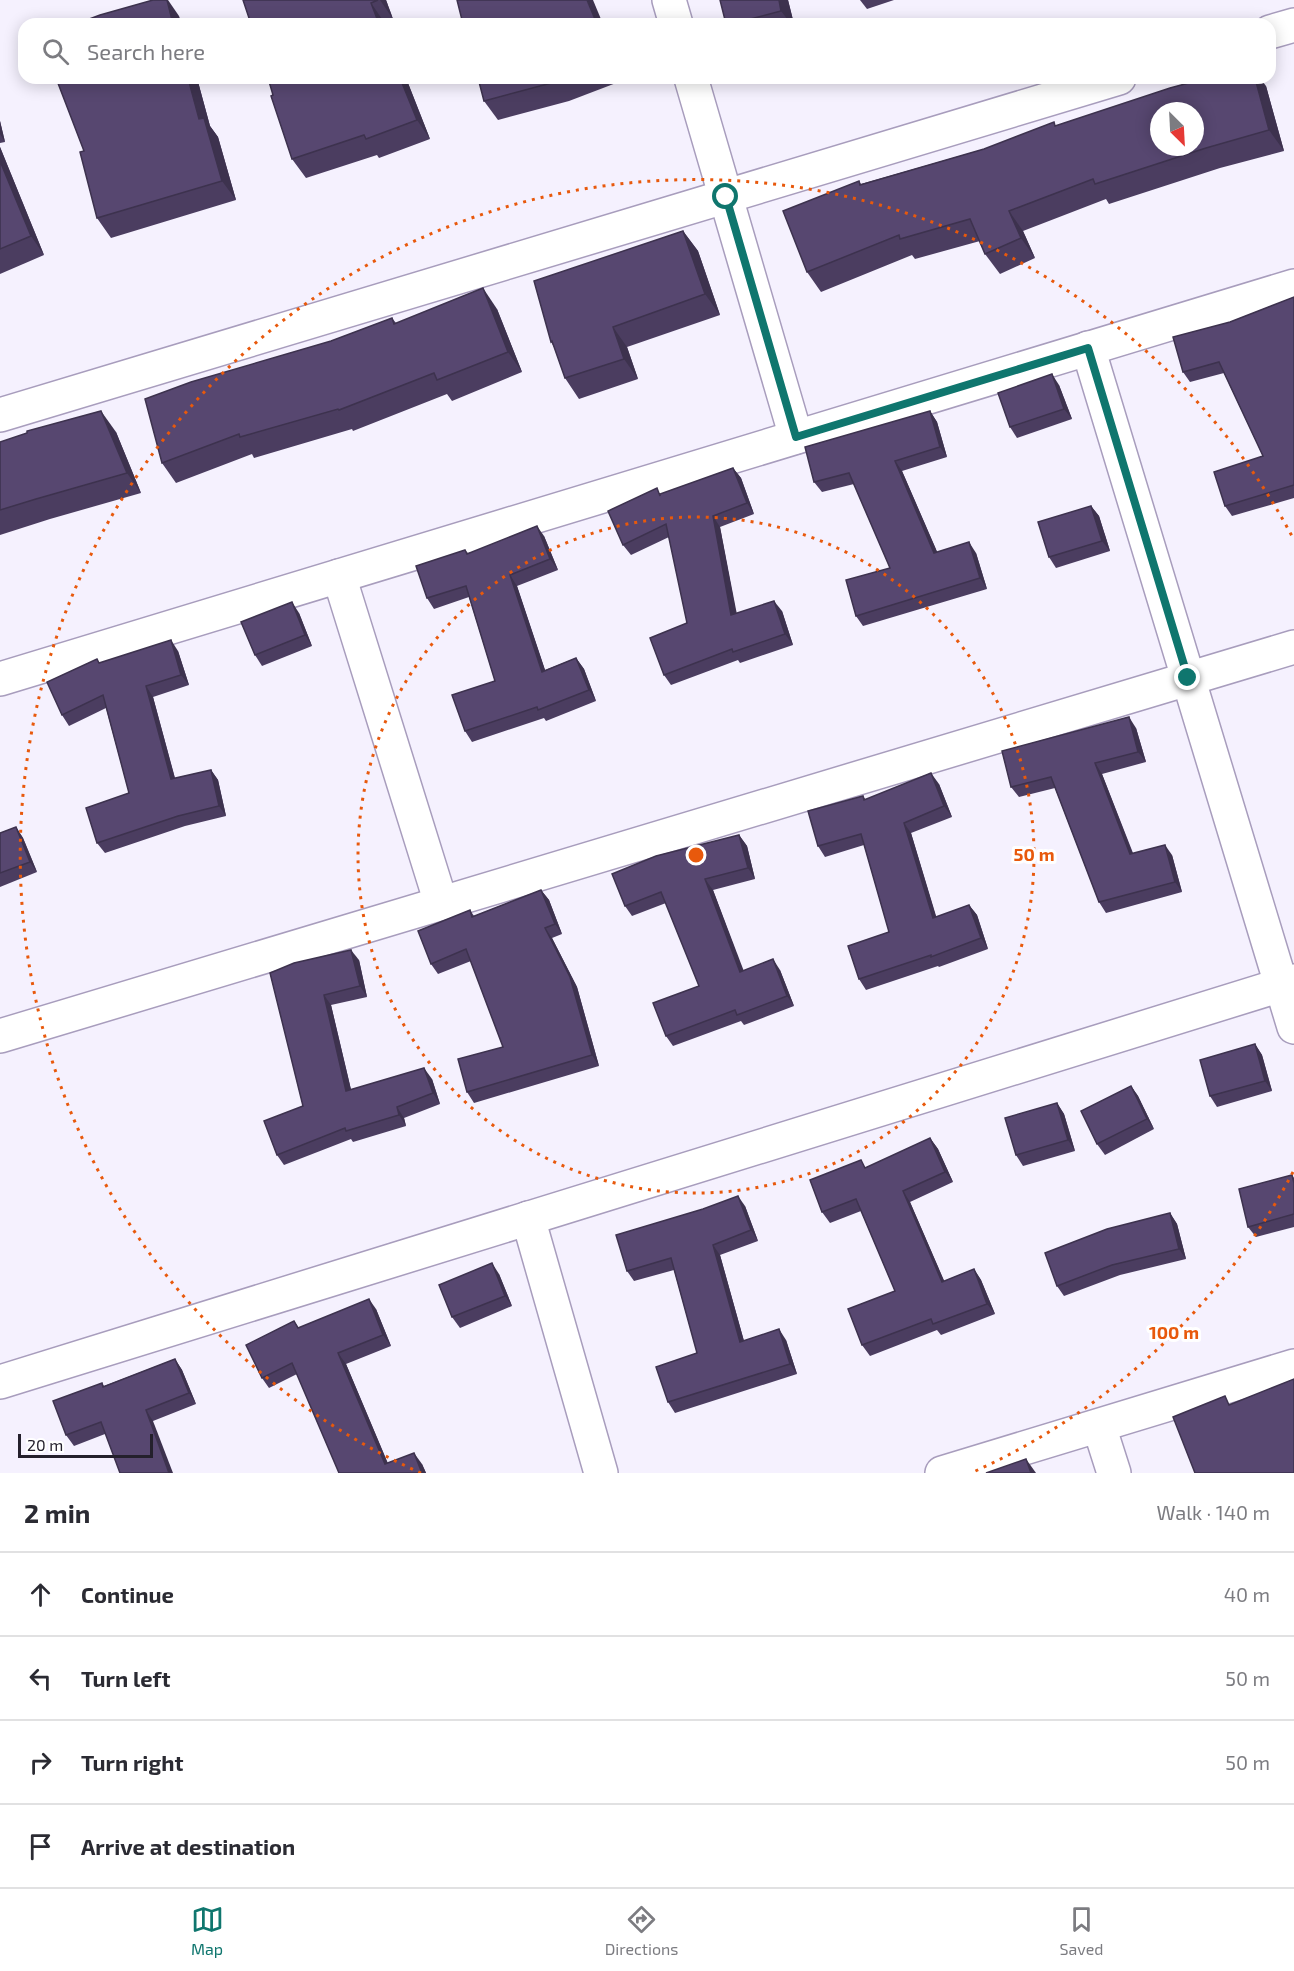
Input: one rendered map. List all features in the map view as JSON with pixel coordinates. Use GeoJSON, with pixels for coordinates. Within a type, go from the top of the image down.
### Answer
{"type":"FeatureCollection","features":[{"type":"Feature","properties":{"kind":"street"},"geometry":{"type":"LineString","coordinates":[[669,0],[674,18]]}},
{"type":"Feature","properties":{"kind":"street"},"geometry":{"type":"LineString","coordinates":[[1290,0],[1294,14]]}},
{"type":"Feature","properties":{"kind":"street"},"geometry":{"type":"LineString","coordinates":[[1276,30],[1294,25]]}},
{"type":"Feature","properties":{"kind":"street"},"geometry":{"type":"LineString","coordinates":[[693,84],[796,437]]}},
{"type":"Feature","properties":{"kind":"street"},"geometry":{"type":"LineString","coordinates":[[0,416],[1099,84]]}},
{"type":"Feature","properties":{"kind":"street"},"geometry":{"type":"LineString","coordinates":[[0,680],[1294,286]]}},
{"type":"Feature","properties":{"kind":"street"},"geometry":{"type":"LineString","coordinates":[[1088,348],[1188,678],[1288,983],[1294,1027]]}},
{"type":"Feature","properties":{"kind":"street"},"geometry":{"type":"LineString","coordinates":[[339,576],[441,903]]}},
{"type":"Feature","properties":{"kind":"street"},"geometry":{"type":"LineString","coordinates":[[0,1036],[1294,647]]}},
{"type":"Feature","properties":{"kind":"street"},"geometry":{"type":"LineString","coordinates":[[0,1382],[1288,983]]}},
{"type":"Feature","properties":{"kind":"street"},"geometry":{"type":"LineString","coordinates":[[528,1218],[601,1473]]}},
{"type":"Feature","properties":{"kind":"street"},"geometry":{"type":"LineString","coordinates":[[942,1473],[1294,1366]]}},
{"type":"Feature","properties":{"kind":"street"},"geometry":{"type":"LineString","coordinates":[[1099,1426],[1114,1473]]}},
{"type":"Feature","properties":{"kind":"building"},"geometry":{"type":"Polygon","coordinates":[[[153,0],[167,0],[172,18],[92,18],[153,0]]]}},
{"type":"Feature","properties":{"kind":"building"},"geometry":{"type":"Polygon","coordinates":[[[243,0],[378,0],[371,3],[377,18],[249,18],[243,0]]]}},
{"type":"Feature","properties":{"kind":"building"},"geometry":{"type":"Polygon","coordinates":[[[457,0],[587,0],[594,18],[462,18],[457,0]]]}},
{"type":"Feature","properties":{"kind":"building"},"geometry":{"type":"Polygon","coordinates":[[[720,0],[779,0],[781,11],[754,18],[724,18],[720,0]]]}},
{"type":"Feature","properties":{"kind":"building"},"geometry":{"type":"Polygon","coordinates":[[[58,84],[190,84],[199,119],[204,118],[222,181],[97,218],[80,152],[84,151],[58,84]]]}},
{"type":"Feature","properties":{"kind":"building"},"geometry":{"type":"Polygon","coordinates":[[[270,84],[402,84],[417,120],[366,139],[364,135],[292,159],[271,96],[273,95],[270,84]]]}},
{"type":"Feature","properties":{"kind":"building"},"geometry":{"type":"Polygon","coordinates":[[[480,84],[548,84],[484,101],[480,84]]]}},
{"type":"Feature","properties":{"kind":"building"},"geometry":{"type":"Polygon","coordinates":[[[1185,84],[1257,84],[1269,130],[1204,149],[1204,102],[1150,102],[1150,156],[1181,156],[1095,184],[1093,179],[1009,211],[1021,238],[985,254],[970,219],[900,239],[899,235],[807,272],[783,211],[859,181],[860,185],[984,149],[1054,122],[1055,126],[1185,84]]]}},
{"type":"Feature","properties":{"kind":"building"},"geometry":{"type":"Polygon","coordinates":[[[0,161],[31,236],[0,249],[0,161]]]}},
{"type":"Feature","properties":{"kind":"building"},"geometry":{"type":"Polygon","coordinates":[[[683,231],[705,294],[613,327],[624,359],[565,378],[551,342],[534,281],[683,231]]]}},
{"type":"Feature","properties":{"kind":"building"},"geometry":{"type":"Polygon","coordinates":[[[483,288],[508,352],[437,380],[434,373],[339,410],[240,437],[239,434],[162,463],[145,399],[191,382],[331,341],[392,318],[394,324],[483,288]]]}},
{"type":"Feature","properties":{"kind":"building"},"geometry":{"type":"Polygon","coordinates":[[[1294,297],[1294,485],[1225,506],[1214,472],[1263,456],[1219,362],[1183,372],[1173,337],[1230,322],[1294,297]]]}},
{"type":"Feature","properties":{"kind":"building"},"geometry":{"type":"Polygon","coordinates":[[[1052,374],[1064,409],[1010,427],[998,393],[1052,374]]]}},
{"type":"Feature","properties":{"kind":"building"},"geometry":{"type":"Polygon","coordinates":[[[101,411],[127,473],[0,510],[0,442],[27,433],[27,431],[101,411]]]}},
{"type":"Feature","properties":{"kind":"building"},"geometry":{"type":"Polygon","coordinates":[[[930,411],[940,447],[895,461],[934,553],[969,542],[980,578],[856,616],[846,580],[890,568],[849,473],[814,482],[805,447],[930,411]]]}},
{"type":"Feature","properties":{"kind":"building"},"geometry":{"type":"Polygon","coordinates":[[[733,468],[747,503],[713,516],[731,615],[774,601],[785,634],[733,652],[732,649],[664,675],[650,638],[687,623],[666,524],[623,545],[608,511],[657,488],[660,496],[660,494],[733,468]]]}},
{"type":"Feature","properties":{"kind":"building"},"geometry":{"type":"Polygon","coordinates":[[[1091,506],[1102,541],[1049,557],[1038,522],[1091,506]]]}},
{"type":"Feature","properties":{"kind":"building"},"geometry":{"type":"Polygon","coordinates":[[[537,526],[550,559],[510,575],[542,672],[576,658],[589,690],[538,710],[537,707],[465,731],[452,695],[495,681],[466,586],[427,598],[416,566],[465,550],[467,554],[537,526]]]}},
{"type":"Feature","properties":{"kind":"building"},"geometry":{"type":"Polygon","coordinates":[[[292,602],[305,635],[255,655],[241,622],[292,602]]]}},
{"type":"Feature","properties":{"kind":"building"},"geometry":{"type":"Polygon","coordinates":[[[171,640],[181,675],[146,686],[171,779],[211,770],[219,806],[178,816],[97,843],[86,808],[129,793],[103,695],[62,715],[47,682],[97,659],[99,663],[171,640]]]}},
{"type":"Feature","properties":{"kind":"building"},"geometry":{"type":"Polygon","coordinates":[[[1129,717],[1138,752],[1095,763],[1130,854],[1165,845],[1175,882],[1099,902],[1051,777],[1011,787],[1002,751],[1129,717]]]}},
{"type":"Feature","properties":{"kind":"building"},"geometry":{"type":"Polygon","coordinates":[[[931,773],[944,806],[904,823],[933,918],[969,905],[981,938],[931,957],[931,955],[859,979],[848,946],[889,932],[861,834],[818,846],[808,811],[863,796],[864,800],[931,773]]]}},
{"type":"Feature","properties":{"kind":"building"},"geometry":{"type":"Polygon","coordinates":[[[16,827],[30,862],[0,873],[0,833],[16,827]]]}},
{"type":"Feature","properties":{"kind":"building"},"geometry":{"type":"Polygon","coordinates":[[[739,835],[748,868],[705,879],[740,972],[773,959],[787,996],[737,1015],[735,1010],[666,1036],[653,1003],[699,986],[661,892],[625,906],[612,874],[656,856],[739,835]]]}},
{"type":"Feature","properties":{"kind":"building"},"geometry":{"type":"Polygon","coordinates":[[[541,890],[555,924],[545,928],[570,977],[592,1055],[467,1092],[458,1059],[503,1047],[466,949],[431,964],[418,931],[470,910],[472,917],[541,890]]]}},
{"type":"Feature","properties":{"kind":"building"},"geometry":{"type":"Polygon","coordinates":[[[351,950],[360,986],[324,995],[346,1091],[424,1068],[433,1093],[397,1107],[399,1115],[346,1131],[345,1128],[277,1155],[264,1121],[303,1106],[270,973],[294,963],[351,950]]]}},
{"type":"Feature","properties":{"kind":"building"},"geometry":{"type":"Polygon","coordinates":[[[1255,1044],[1265,1081],[1210,1096],[1200,1060],[1255,1044]]]}},
{"type":"Feature","properties":{"kind":"building"},"geometry":{"type":"Polygon","coordinates":[[[1131,1086],[1147,1119],[1097,1144],[1081,1111],[1131,1086]]]}},
{"type":"Feature","properties":{"kind":"building"},"geometry":{"type":"Polygon","coordinates":[[[1057,1103],[1068,1140],[1016,1155],[1005,1118],[1057,1103]]]}},
{"type":"Feature","properties":{"kind":"building"},"geometry":{"type":"Polygon","coordinates":[[[930,1138],[945,1172],[903,1191],[942,1282],[974,1269],[987,1304],[933,1324],[931,1319],[862,1345],[848,1309],[895,1291],[856,1199],[822,1212],[810,1180],[861,1160],[865,1168],[930,1138]]]}},
{"type":"Feature","properties":{"kind":"building"},"geometry":{"type":"Polygon","coordinates":[[[1292,1175],[1294,1214],[1248,1227],[1239,1189],[1292,1175]]]}},
{"type":"Feature","properties":{"kind":"building"},"geometry":{"type":"Polygon","coordinates":[[[738,1196],[751,1230],[713,1245],[740,1342],[779,1329],[790,1364],[668,1402],[656,1367],[697,1353],[671,1258],[627,1271],[616,1235],[738,1196]]]}},
{"type":"Feature","properties":{"kind":"building"},"geometry":{"type":"Polygon","coordinates":[[[1170,1213],[1179,1249],[1112,1265],[1057,1286],[1045,1253],[1107,1229],[1170,1213]]]}},
{"type":"Feature","properties":{"kind":"building"},"geometry":{"type":"Polygon","coordinates":[[[492,1263],[505,1296],[452,1317],[439,1285],[492,1263]]]}},
{"type":"Feature","properties":{"kind":"building"},"geometry":{"type":"Polygon","coordinates":[[[369,1299],[383,1335],[338,1353],[385,1464],[414,1453],[422,1473],[339,1473],[292,1363],[262,1378],[246,1345],[294,1321],[298,1328],[369,1299]]]}},
{"type":"Feature","properties":{"kind":"building"},"geometry":{"type":"Polygon","coordinates":[[[175,1359],[189,1393],[146,1410],[169,1473],[120,1473],[101,1422],[66,1435],[53,1401],[102,1383],[103,1387],[175,1359]]]}},
{"type":"Feature","properties":{"kind":"building"},"geometry":{"type":"Polygon","coordinates":[[[1294,1379],[1294,1473],[1195,1473],[1173,1417],[1225,1396],[1229,1405],[1294,1379]]]}},
{"type":"Feature","properties":{"kind":"building"},"geometry":{"type":"Polygon","coordinates":[[[1026,1459],[1031,1473],[986,1473],[1026,1459]]]}},
{"type":"Feature","properties":{"kind":"route"},"geometry":{"type":"LineString","coordinates":[[726,197],[796,437],[1088,348],[1188,678]]}}]}
